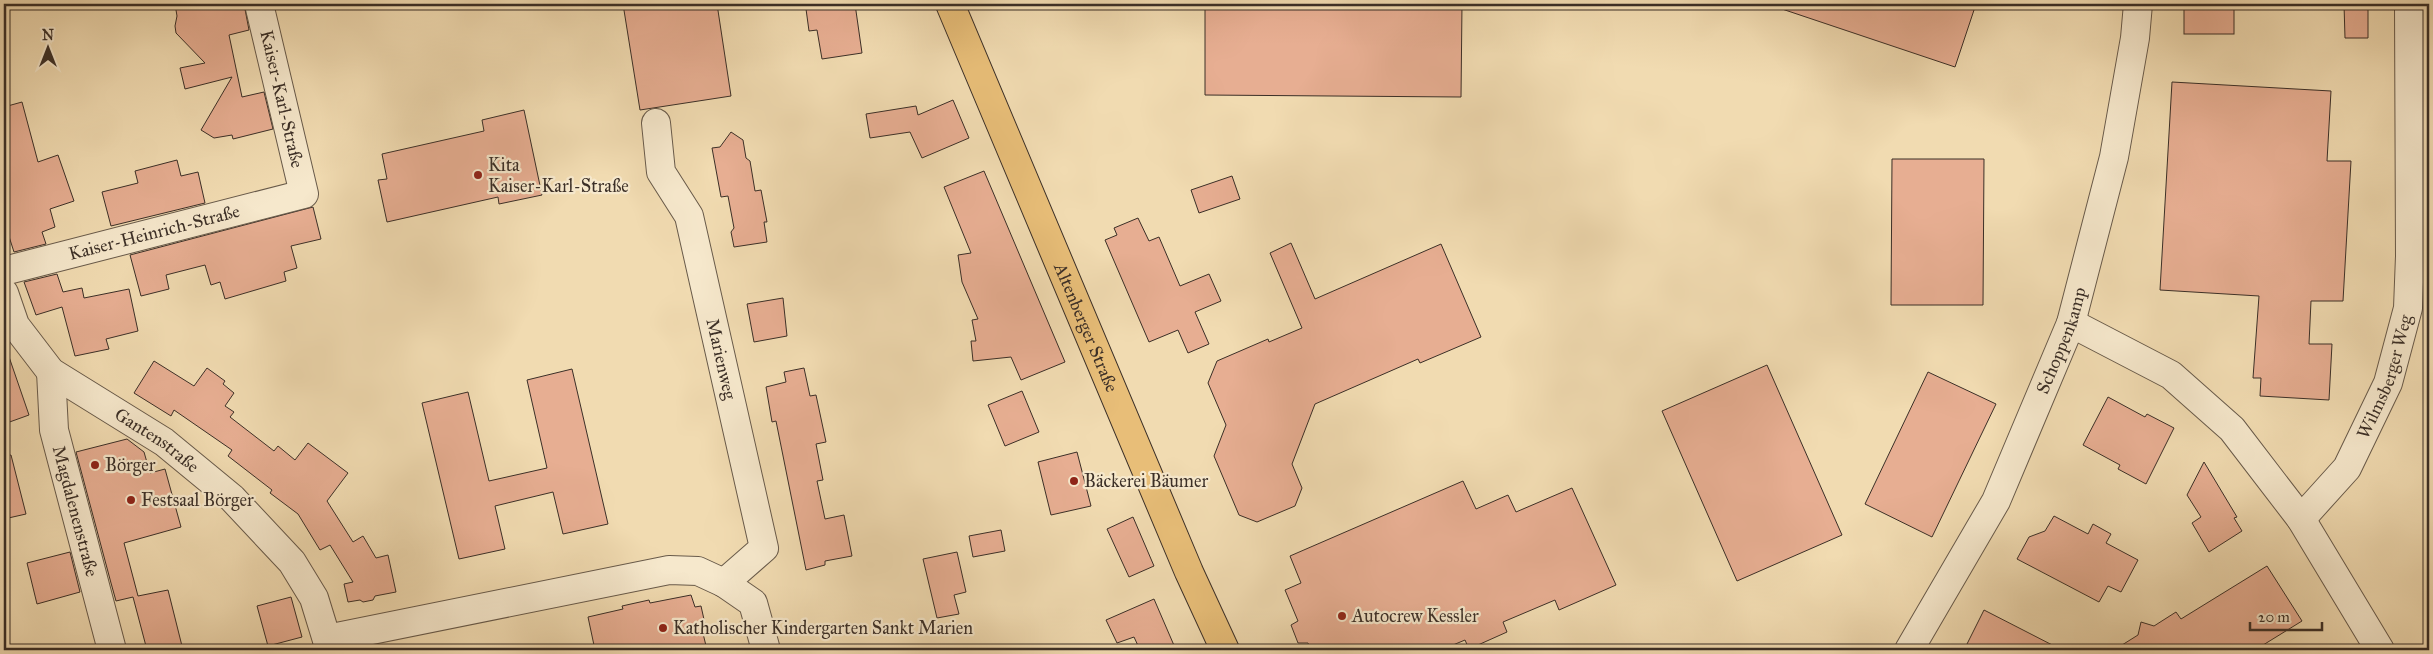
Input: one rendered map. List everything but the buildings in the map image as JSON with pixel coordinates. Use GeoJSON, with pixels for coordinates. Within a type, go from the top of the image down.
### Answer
{"type":"FeatureCollection","features":[{"type":"Feature","properties":{"kind":"main road","name":"Altenberger Straße"},"geometry":{"type":"LineString","coordinates":[[950,4],[1189,572],[1224,650]]}},
{"type":"Feature","properties":{"kind":"street","name":"Kaiser-Karl-Straße"},"geometry":{"type":"LineString","coordinates":[[259,4],[304,194]]}},
{"type":"Feature","properties":{"kind":"street","name":"Schoppenkamp"},"geometry":{"type":"LineString","coordinates":[[1909,650],[1996,501],[2071,323],[2114,157],[2135,38],[2138,4]]}},
{"type":"Feature","properties":{"kind":"street","name":"Wilmsberger Weg"},"geometry":{"type":"LineString","coordinates":[[2301,518],[2347,468],[2388,383],[2420,255],[2409,4]]}},
{"type":"Feature","properties":{"kind":"street","name":"Marienweg"},"geometry":{"type":"LineString","coordinates":[[656,123],[661,172],[689,216],[764,548],[724,583]]}},
{"type":"Feature","properties":{"kind":"street","name":"Kaiser-Heinrich-Straße"},"geometry":{"type":"LineString","coordinates":[[4,271],[304,194]]}},
{"type":"Feature","properties":{"kind":"street","name":"Gantenstraße"},"geometry":{"type":"LineString","coordinates":[[4,293],[10,329],[51,372],[164,442],[232,498],[292,562],[314,598],[329,645]]}},
{"type":"Feature","properties":{"kind":"street"},"geometry":{"type":"LineString","coordinates":[[2071,323],[2171,375],[2232,430],[2301,518],[2380,650]]}},
{"type":"Feature","properties":{"kind":"street","name":"Magdalenenstraße"},"geometry":{"type":"LineString","coordinates":[[51,372],[54,430],[112,650]]}},
{"type":"Feature","properties":{"kind":"street"},"geometry":{"type":"LineString","coordinates":[[329,645],[669,570],[698,570],[724,583],[753,603],[766,650]]}},
{"type":"Feature","properties":{"kind":"place","name":"Kita Kaiser-Karl-Straße"},"geometry":{"type":"Point","coordinates":[478,175]}},
{"type":"Feature","properties":{"kind":"place","name":"Börger"},"geometry":{"type":"Point","coordinates":[95,465]}},
{"type":"Feature","properties":{"kind":"place","name":"Bäckerei Bäumer"},"geometry":{"type":"Point","coordinates":[1074,481]}},
{"type":"Feature","properties":{"kind":"place","name":"Festsaal Börger"},"geometry":{"type":"Point","coordinates":[131,500]}},
{"type":"Feature","properties":{"kind":"place","name":"Autocrew Kessler"},"geometry":{"type":"Point","coordinates":[1342,616]}},
{"type":"Feature","properties":{"kind":"place","name":"Katholischer Kindergarten Sankt Marien"},"geometry":{"type":"Point","coordinates":[663,628]}}]}
